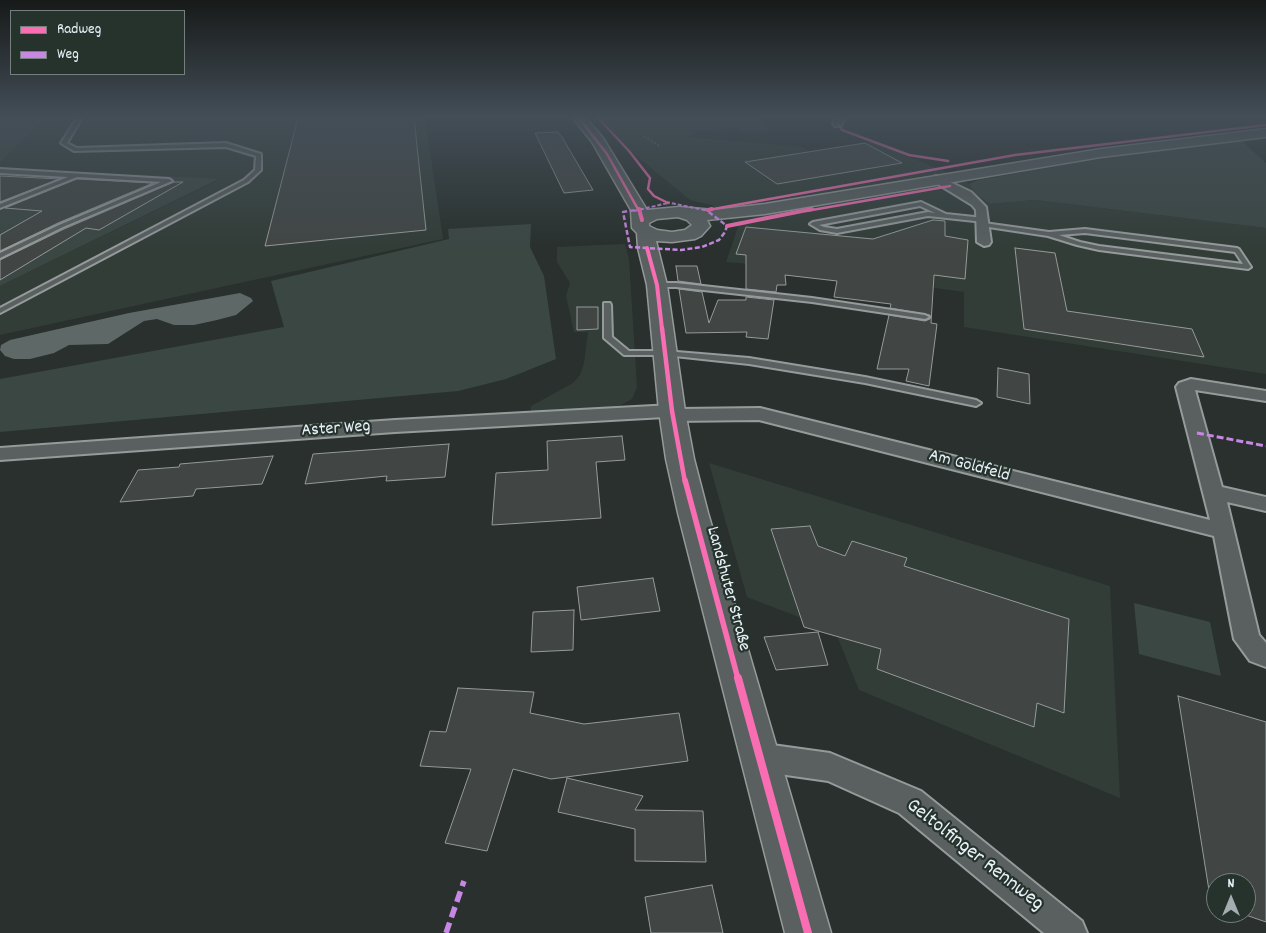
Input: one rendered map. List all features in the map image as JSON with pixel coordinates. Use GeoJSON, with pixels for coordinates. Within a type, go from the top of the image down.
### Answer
{"type":"FeatureCollection","features":[{"type":"Feature","properties":{"kind":"main road","name":"Landshuter Straße"},"geometry":{"type":"LineString","coordinates":[[610,162],[639,210],[644,226],[646,248],[657,285]]}},
{"type":"Feature","properties":{"kind":"main road"},"geometry":{"type":"LineString","coordinates":[[682,236],[662,236],[644,226],[653,214],[714,215],[766,209],[1048,162]]}},
{"type":"Feature","properties":{"kind":"main road","name":"Landshuter Straße"},"geometry":{"type":"LineString","coordinates":[[625,186],[654,206],[679,213]]}},
{"type":"Feature","properties":{"kind":"main road","name":"Landshuter Straße"},"geometry":{"type":"LineString","coordinates":[[766,209],[701,226],[695,232],[682,236],[659,256],[657,285],[672,413],[693,514],[758,757],[808,933]]}},
{"type":"Feature","properties":{"kind":"main road"},"geometry":{"type":"LineString","coordinates":[[679,213],[698,219],[701,226]]}},
{"type":"Feature","properties":{"kind":"street"},"geometry":{"type":"LineString","coordinates":[[937,179],[976,202],[982,210],[984,242]]}},
{"type":"Feature","properties":{"kind":"street"},"geometry":{"type":"LineString","coordinates":[[1266,396],[1203,385],[1191,384],[1185,387],[1224,531],[1247,639],[1259,653],[1266,656]]}},
{"type":"Feature","properties":{"kind":"street","name":"Aster Weg"},"geometry":{"type":"LineString","coordinates":[[0,454],[356,429],[672,413]]}},
{"type":"Feature","properties":{"kind":"street","name":"Am Goldfeld"},"geometry":{"type":"LineString","coordinates":[[672,413],[760,414],[771,416],[1224,531]]}},
{"type":"Feature","properties":{"kind":"street"},"geometry":{"type":"LineString","coordinates":[[1212,492],[1266,504]]}},
{"type":"Feature","properties":{"kind":"street","name":"Geltolfinger Rennweg"},"geometry":{"type":"LineString","coordinates":[[758,757],[830,767],[910,802],[1070,933]]}},
{"type":"Feature","properties":{"kind":"lane"},"geometry":{"type":"LineString","coordinates":[[0,311],[246,181],[258,170],[259,162]]}},
{"type":"Feature","properties":{"kind":"lane"},"geometry":{"type":"LineString","coordinates":[[0,171],[169,180],[61,226],[0,256]]}},
{"type":"Feature","properties":{"kind":"lane"},"geometry":{"type":"LineString","coordinates":[[0,206],[78,175]]}},
{"type":"Feature","properties":{"kind":"lane"},"geometry":{"type":"LineString","coordinates":[[944,215],[921,204],[813,224],[822,229],[837,232],[928,214],[944,215],[1050,234],[1099,248],[1248,267],[1237,250],[1085,232],[1050,234]]}},
{"type":"Feature","properties":{"kind":"lane"},"geometry":{"type":"LineString","coordinates":[[657,285],[676,285],[812,300],[925,318]]}},
{"type":"Feature","properties":{"kind":"lane"},"geometry":{"type":"LineString","coordinates":[[607,305],[608,338],[627,353],[749,361],[865,380],[976,403]]}},
{"type":"Feature","properties":{"kind":"shaded area"},"geometry":{"type":"Polygon","coordinates":[[[431,162],[443,239],[0,335],[0,286],[218,180],[0,167],[0,163],[431,162]]]}},
{"type":"Feature","properties":{"kind":"shaded area"},"geometry":{"type":"Polygon","coordinates":[[[643,162],[921,162],[969,184],[976,194],[990,204],[1035,200],[1266,228],[1266,374],[964,327],[964,292],[788,267],[726,262],[738,227],[712,205],[690,200],[643,162]]]}},
{"type":"Feature","properties":{"kind":"shaded area"},"geometry":{"type":"Polygon","coordinates":[[[1084,162],[1264,162],[1266,163],[1266,228],[1035,200],[990,204],[976,194],[969,184],[978,180],[1084,162]]]}},
{"type":"Feature","properties":{"kind":"shaded area"},"geometry":{"type":"Polygon","coordinates":[[[0,167],[219,179],[0,286],[0,167]]]}},
{"type":"Feature","properties":{"kind":"shaded area"},"geometry":{"type":"Polygon","coordinates":[[[531,224],[530,247],[544,276],[556,359],[506,379],[458,391],[0,432],[0,379],[284,327],[271,281],[449,239],[448,229],[531,224]]]}},
{"type":"Feature","properties":{"kind":"shaded area"},"geometry":{"type":"Polygon","coordinates":[[[625,244],[629,259],[637,387],[632,399],[621,405],[607,408],[531,412],[531,406],[573,383],[580,375],[584,363],[588,332],[574,332],[566,296],[570,283],[557,262],[557,247],[625,244]]]}},
{"type":"Feature","properties":{"kind":"shaded area"},"geometry":{"type":"Polygon","coordinates":[[[240,293],[251,298],[253,301],[236,315],[217,320],[194,325],[174,325],[157,319],[144,321],[108,344],[69,345],[54,353],[30,359],[14,359],[5,356],[0,350],[1,345],[10,340],[129,313],[240,293]]]}},
{"type":"Feature","properties":{"kind":"shaded area"},"geometry":{"type":"Polygon","coordinates":[[[709,463],[1110,586],[1120,798],[859,690],[835,631],[747,597],[709,463]]]}},
{"type":"Feature","properties":{"kind":"shaded area"},"geometry":{"type":"Polygon","coordinates":[[[1134,603],[1210,622],[1221,676],[1139,654],[1134,603]]]}},
{"type":"Feature","properties":{"kind":"building"},"geometry":{"type":"Polygon","coordinates":[[[287,162],[419,162],[426,230],[265,246],[287,162]]]}},
{"type":"Feature","properties":{"kind":"building"},"geometry":{"type":"Polygon","coordinates":[[[549,162],[576,162],[593,190],[564,193],[549,162]]]}},
{"type":"Feature","properties":{"kind":"building"},"geometry":{"type":"Polygon","coordinates":[[[745,162],[899,162],[902,163],[777,184],[745,162]]]}},
{"type":"Feature","properties":{"kind":"building"},"geometry":{"type":"Polygon","coordinates":[[[0,176],[59,179],[0,202],[0,176]]]}},
{"type":"Feature","properties":{"kind":"building"},"geometry":{"type":"Polygon","coordinates":[[[77,179],[153,183],[58,223],[0,251],[0,235],[42,211],[5,208],[77,179]]]}},
{"type":"Feature","properties":{"kind":"building"},"geometry":{"type":"Polygon","coordinates":[[[174,182],[183,182],[99,230],[86,228],[0,280],[0,260],[64,229],[174,182]]]}},
{"type":"Feature","properties":{"kind":"building"},"geometry":{"type":"Polygon","coordinates":[[[933,220],[945,221],[945,236],[968,240],[965,279],[934,275],[931,323],[937,324],[929,386],[906,381],[909,369],[877,369],[889,315],[925,321],[930,319],[930,315],[890,308],[891,304],[834,297],[837,281],[785,275],[786,285],[777,285],[776,292],[746,289],[746,255],[736,254],[746,227],[873,239],[933,220]]]}},
{"type":"Feature","properties":{"kind":"building"},"geometry":{"type":"Polygon","coordinates":[[[1015,248],[1055,253],[1067,311],[1192,329],[1204,357],[1024,329],[1015,248]]]}},
{"type":"Feature","properties":{"kind":"building"},"geometry":{"type":"Polygon","coordinates":[[[676,266],[697,266],[701,284],[678,281],[676,266]]]}},
{"type":"Feature","properties":{"kind":"building"},"geometry":{"type":"Polygon","coordinates":[[[679,289],[702,292],[709,323],[718,300],[746,300],[746,297],[774,300],[768,339],[746,337],[747,332],[686,333],[679,289]]]}},
{"type":"Feature","properties":{"kind":"building"},"geometry":{"type":"Polygon","coordinates":[[[577,307],[598,307],[598,329],[577,330],[577,307]]]}},
{"type":"Feature","properties":{"kind":"building"},"geometry":{"type":"Polygon","coordinates":[[[998,368],[1029,374],[1030,404],[997,397],[998,368]]]}},
{"type":"Feature","properties":{"kind":"building"},"geometry":{"type":"Polygon","coordinates":[[[622,436],[625,460],[596,462],[601,518],[492,525],[496,473],[548,470],[547,441],[622,436]]]}},
{"type":"Feature","properties":{"kind":"building"},"geometry":{"type":"Polygon","coordinates":[[[449,444],[445,477],[386,481],[387,476],[305,484],[313,454],[449,444]]]}},
{"type":"Feature","properties":{"kind":"building"},"geometry":{"type":"Polygon","coordinates":[[[273,456],[262,484],[196,489],[193,496],[120,502],[138,470],[179,467],[180,464],[273,456]]]}},
{"type":"Feature","properties":{"kind":"building"},"geometry":{"type":"Polygon","coordinates":[[[810,526],[818,546],[845,556],[852,541],[907,558],[904,566],[1069,619],[1064,713],[1037,703],[1034,727],[877,669],[881,649],[804,627],[771,529],[810,526]]]}},
{"type":"Feature","properties":{"kind":"building"},"geometry":{"type":"Polygon","coordinates":[[[653,578],[660,611],[581,620],[577,587],[653,578]]]}},
{"type":"Feature","properties":{"kind":"building"},"geometry":{"type":"Polygon","coordinates":[[[574,610],[573,650],[531,652],[533,612],[574,610]]]}},
{"type":"Feature","properties":{"kind":"building"},"geometry":{"type":"Polygon","coordinates":[[[818,632],[828,665],[776,670],[764,637],[818,632]]]}},
{"type":"Feature","properties":{"kind":"building"},"geometry":{"type":"Polygon","coordinates":[[[458,688],[534,692],[530,713],[584,724],[679,713],[688,761],[551,779],[513,769],[487,851],[445,843],[471,769],[420,766],[430,731],[446,732],[458,688]]]}},
{"type":"Feature","properties":{"kind":"building"},"geometry":{"type":"Polygon","coordinates":[[[1178,696],[1266,722],[1266,922],[1256,919],[1256,873],[1206,873],[1178,696]]]}},
{"type":"Feature","properties":{"kind":"building"},"geometry":{"type":"Polygon","coordinates":[[[567,778],[643,796],[635,810],[703,811],[706,862],[635,861],[635,829],[558,812],[567,778]]]}},
{"type":"Feature","properties":{"kind":"building"},"geometry":{"type":"Polygon","coordinates":[[[712,885],[723,933],[651,933],[645,897],[712,885]]]}},
{"type":"Feature","properties":{"kind":"marked path"},"geometry":{"type":"LineString","coordinates":[[666,202],[708,210],[727,226],[725,232],[719,240],[702,247],[681,250],[630,247],[623,212],[668,203]]}},
{"type":"Feature","properties":{"kind":"marked path"},"geometry":{"type":"LineString","coordinates":[[1197,433],[1266,446]]}},
{"type":"Feature","properties":{"kind":"marked path"},"geometry":{"type":"LineString","coordinates":[[446,933],[464,881]]}},
{"type":"Feature","properties":{"kind":"cycle path"},"geometry":{"type":"LineString","coordinates":[[611,162],[639,210],[642,220]]}},
{"type":"Feature","properties":{"kind":"cycle path"},"geometry":{"type":"LineString","coordinates":[[637,162],[650,178],[648,189],[654,196],[668,203]]}},
{"type":"Feature","properties":{"kind":"cycle path"},"geometry":{"type":"LineString","coordinates":[[708,210],[978,162]]}},
{"type":"Feature","properties":{"kind":"cycle path"},"geometry":{"type":"LineString","coordinates":[[727,226],[950,186]]}},
{"type":"Feature","properties":{"kind":"cycle path"},"geometry":{"type":"LineString","coordinates":[[647,248],[657,285],[672,411],[680,459],[693,513],[808,933]]}}]}
